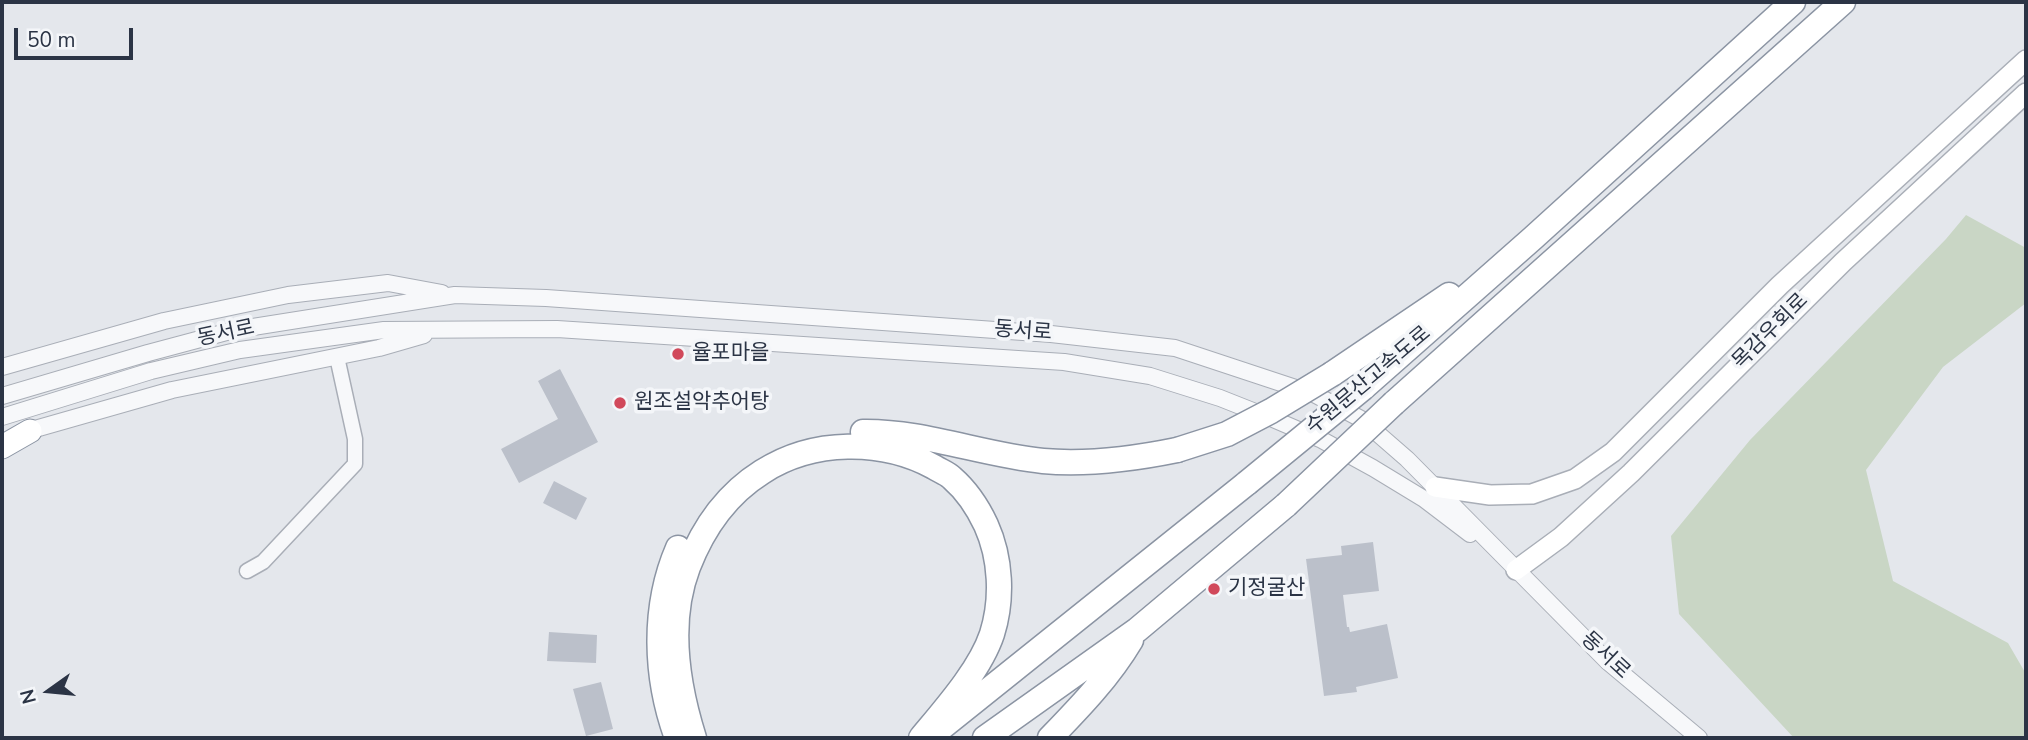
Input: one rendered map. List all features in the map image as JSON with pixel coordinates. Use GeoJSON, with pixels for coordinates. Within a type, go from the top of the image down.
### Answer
{"type":"FeatureCollection","features":[{"type":"Feature","properties":{"kind":"highway","name":"수원문산고속도로"},"geometry":{"type":"LineString","coordinates":[[928,738],[1363,388],[1793,2]]}},
{"type":"Feature","properties":{"kind":"highway","name":"수원문산고속도로"},"geometry":{"type":"LineString","coordinates":[[985,738],[1137,630],[1286,505],[1394,403],[1843,2]]}},
{"type":"Feature","properties":{"kind":"highway"},"geometry":{"type":"LineString","coordinates":[[677,738],[665,701],[660,656],[660,621],[665,585],[677,551],[693,520],[715,491],[752,461],[799,439],[858,432],[897,435],[1031,459],[1070,463],[1138,458],[1177,450],[1227,434],[1271,411],[1332,374],[1533,238]]}},
{"type":"Feature","properties":{"kind":"highway"},"geometry":{"type":"LineString","coordinates":[[2,447],[30,430]]}},
{"type":"Feature","properties":{"kind":"highway"},"geometry":{"type":"LineString","coordinates":[[694,738],[677,662],[676,629],[687,569],[699,542],[728,500],[764,471],[810,452],[865,447],[876,447],[917,458],[951,476],[977,507],[992,538],[1000,571],[995,622],[983,656],[920,738]]}},
{"type":"Feature","properties":{"kind":"highway"},"geometry":{"type":"LineString","coordinates":[[1049,738],[1088,699],[1116,665],[1137,630]]}},
{"type":"Feature","properties":{"kind":"main road"},"geometry":{"type":"LineString","coordinates":[[1944,134],[1985,85],[2026,44]]}},
{"type":"Feature","properties":{"kind":"main road","name":"목감우회로"},"geometry":{"type":"LineString","coordinates":[[1435,487],[1490,495],[1532,494],[1575,479],[1613,452],[1780,285],[2026,60]]}},
{"type":"Feature","properties":{"kind":"main road","name":"목감우회로"},"geometry":{"type":"LineString","coordinates":[[1516,570],[1561,537],[1631,473],[1843,262],[2026,93]]}},
{"type":"Feature","properties":{"kind":"main road"},"geometry":{"type":"LineString","coordinates":[[1959,155],[2026,111]]}},
{"type":"Feature","properties":{"kind":"street","name":"동서로"},"geometry":{"type":"LineString","coordinates":[[2,367],[164,321],[288,295],[388,283],[455,295],[547,298],[1051,334],[1175,348],[1314,394],[1361,419],[1407,459],[1607,660],[1699,738]]}},
{"type":"Feature","properties":{"kind":"street","name":"동서로"},"geometry":{"type":"LineString","coordinates":[[2,396],[234,330],[455,295]]}},
{"type":"Feature","properties":{"kind":"street","name":"동서로"},"geometry":{"type":"LineString","coordinates":[[2,438],[172,390],[379,348],[446,329]]}},
{"type":"Feature","properties":{"kind":"street","name":"동서로"},"geometry":{"type":"LineString","coordinates":[[2,417],[151,371],[240,350],[384,330],[557,329],[1064,362],[1150,376],[1220,398],[1322,440],[1424,499],[1516,570]]}},
{"type":"Feature","properties":{"kind":"street"},"geometry":{"type":"LineString","coordinates":[[247,571],[263,562],[355,464],[355,439],[337,357]]}},
{"type":"Feature","properties":{"kind":"green space"},"geometry":{"type":"Polygon","coordinates":[[[1966,215],[2026,248],[2026,303],[1943,367],[1866,470],[1893,581],[2008,643],[2026,674],[2026,738],[1794,738],[1679,614],[1671,536],[1750,440],[1946,239],[1966,215]]]}},
{"type":"Feature","properties":{"kind":"building"},"geometry":{"type":"Polygon","coordinates":[[[560,369],[598,442],[519,483],[501,449],[558,419],[538,381],[560,369]]]}},
{"type":"Feature","properties":{"kind":"building"},"geometry":{"type":"Polygon","coordinates":[[[554,481],[587,498],[576,520],[543,503],[554,481]]]}},
{"type":"Feature","properties":{"kind":"building"},"geometry":{"type":"Polygon","coordinates":[[[1373,542],[1379,591],[1343,595],[1347,627],[1350,632],[1387,624],[1398,678],[1356,687],[1357,692],[1324,696],[1306,559],[1342,555],[1341,546],[1373,542]]]}},
{"type":"Feature","properties":{"kind":"building"},"geometry":{"type":"Polygon","coordinates":[[[549,632],[597,635],[596,663],[547,661],[549,632]]]}},
{"type":"Feature","properties":{"kind":"building"},"geometry":{"type":"Polygon","coordinates":[[[601,682],[613,729],[586,736],[573,689],[601,682]]]}},
{"type":"Feature","properties":{"kind":"place","name":"율포마을"},"geometry":{"type":"Point","coordinates":[678,354]}},
{"type":"Feature","properties":{"kind":"place","name":"원조설악추어탕"},"geometry":{"type":"Point","coordinates":[620,403]}},
{"type":"Feature","properties":{"kind":"place","name":"기정굴산"},"geometry":{"type":"Point","coordinates":[1214,589]}}]}
